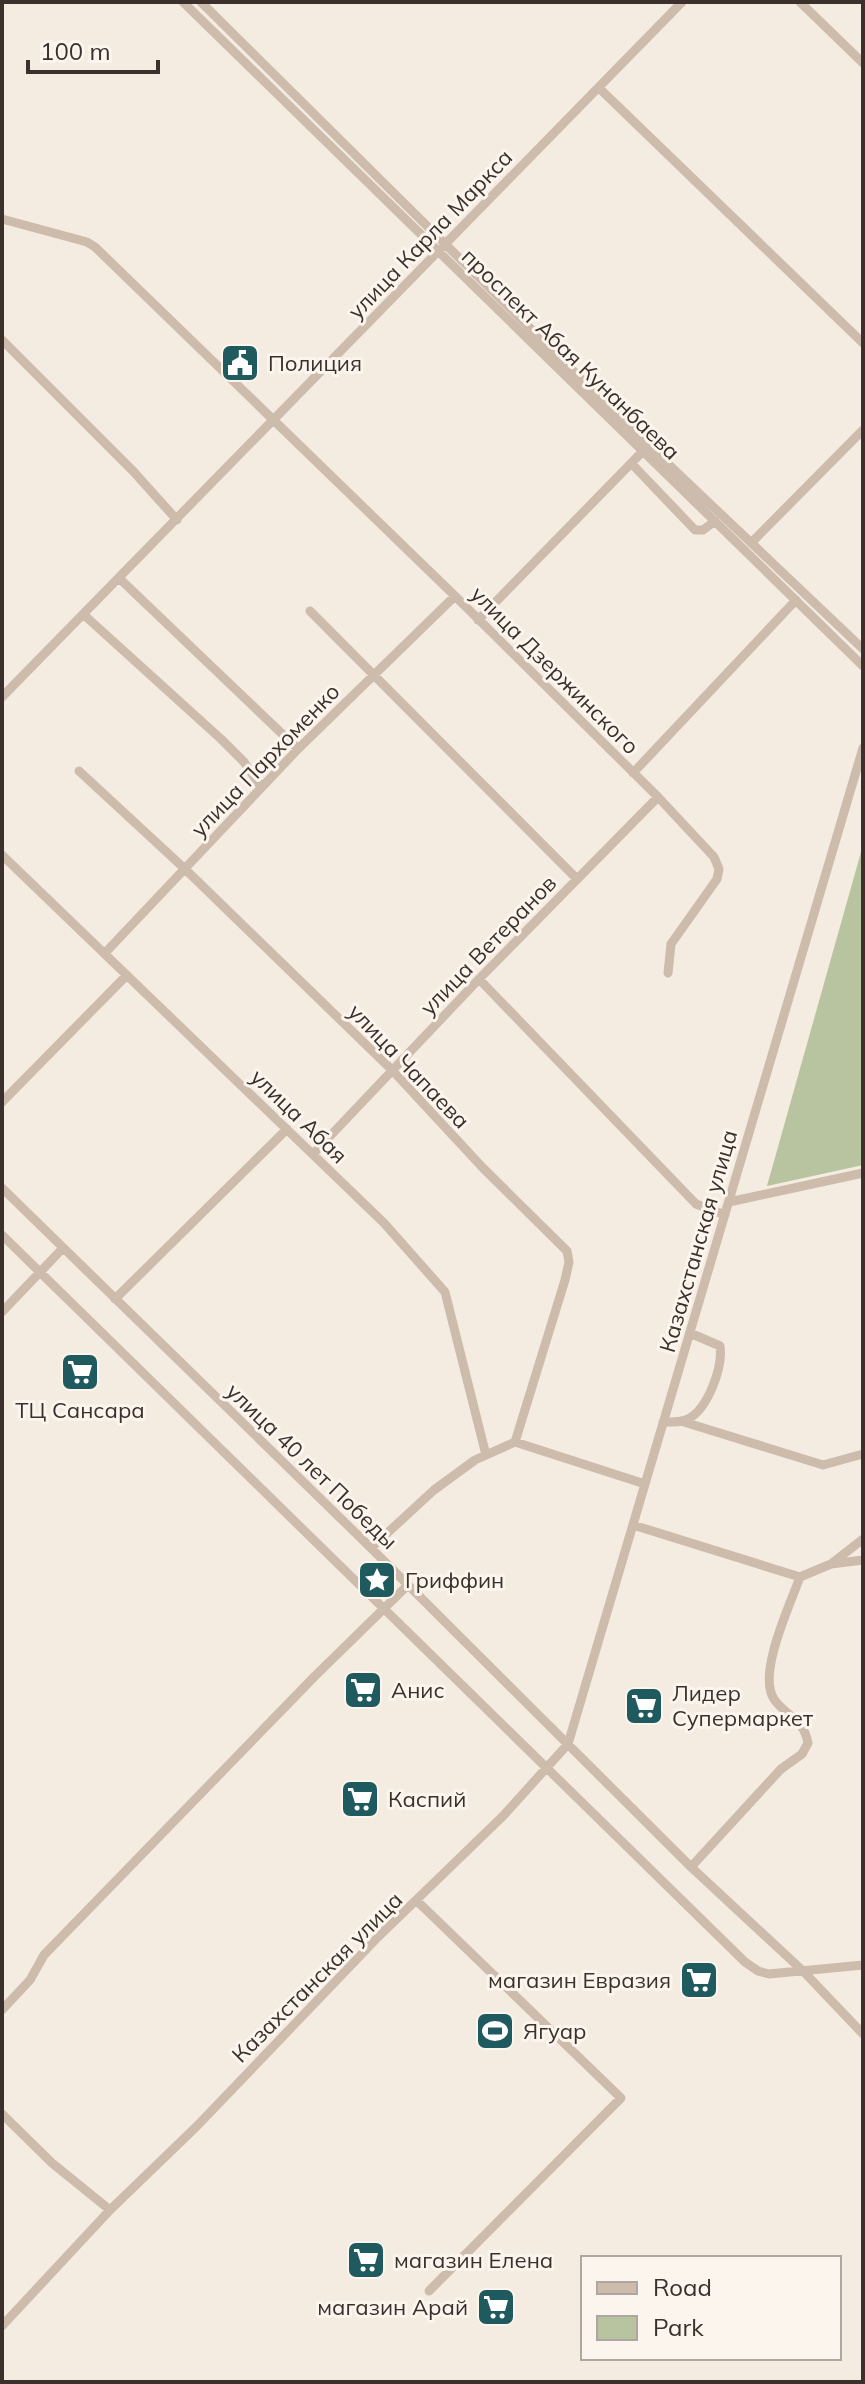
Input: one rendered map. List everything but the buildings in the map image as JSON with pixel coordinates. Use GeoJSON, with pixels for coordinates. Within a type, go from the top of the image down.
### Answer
{"type":"FeatureCollection","features":[{"type":"Feature","properties":{"kind":"street","name":"проспект Абая Кунанбаева"},"geometry":{"type":"LineString","coordinates":[[183,2],[442,246]]}},
{"type":"Feature","properties":{"kind":"street","name":"проспект Абая Кунанбаева"},"geometry":{"type":"LineString","coordinates":[[201,2],[715,521],[863,666]]}},
{"type":"Feature","properties":{"kind":"street","name":"улица Карла Маркса"},"geometry":{"type":"LineString","coordinates":[[2,697],[682,2]]}},
{"type":"Feature","properties":{"kind":"street"},"geometry":{"type":"LineString","coordinates":[[800,2],[863,63]]}},
{"type":"Feature","properties":{"kind":"street"},"geometry":{"type":"LineString","coordinates":[[599,88],[863,343]]}},
{"type":"Feature","properties":{"kind":"street","name":"улица Дзержинского"},"geometry":{"type":"LineString","coordinates":[[2,219],[87,242],[95,247],[455,596],[658,797],[714,857],[719,869],[717,879],[671,944],[668,973]]}},
{"type":"Feature","properties":{"kind":"street"},"geometry":{"type":"LineString","coordinates":[[2,340],[133,471],[177,520]]}},
{"type":"Feature","properties":{"kind":"street"},"geometry":{"type":"LineString","coordinates":[[751,543],[863,430]]}},
{"type":"Feature","properties":{"kind":"street","name":"проспект Абая Кунанбаева"},"geometry":{"type":"LineString","coordinates":[[646,448],[863,649]]}},
{"type":"Feature","properties":{"kind":"street"},"geometry":{"type":"LineString","coordinates":[[478,620],[646,448]]}},
{"type":"Feature","properties":{"kind":"street"},"geometry":{"type":"LineString","coordinates":[[632,464],[695,530],[703,530],[715,521]]}},
{"type":"Feature","properties":{"kind":"street"},"geometry":{"type":"LineString","coordinates":[[119,578],[298,749]]}},
{"type":"Feature","properties":{"kind":"street","name":"улица Пархоменко"},"geometry":{"type":"LineString","coordinates":[[105,953],[298,749],[455,596]]}},
{"type":"Feature","properties":{"kind":"street"},"geometry":{"type":"LineString","coordinates":[[633,773],[796,600]]}},
{"type":"Feature","properties":{"kind":"street"},"geometry":{"type":"LineString","coordinates":[[310,611],[577,879]]}},
{"type":"Feature","properties":{"kind":"street"},"geometry":{"type":"LineString","coordinates":[[83,614],[229,746],[261,787]]}},
{"type":"Feature","properties":{"kind":"street","name":"Казахстанская улица"},"geometry":{"type":"LineString","coordinates":[[2,2326],[110,2210],[197,2126],[568,1744],[863,748]]}},
{"type":"Feature","properties":{"kind":"street","name":"улица Чапаева"},"geometry":{"type":"LineString","coordinates":[[79,771],[392,1070],[483,1168],[567,1251],[569,1262],[565,1280],[515,1442]]}},
{"type":"Feature","properties":{"kind":"street","name":"улица Ветеранов"},"geometry":{"type":"LineString","coordinates":[[313,1154],[658,797]]}},
{"type":"Feature","properties":{"kind":"street","name":"улица Абая"},"geometry":{"type":"LineString","coordinates":[[2,855],[384,1223],[445,1292],[486,1455]]}},
{"type":"Feature","properties":{"kind":"street"},"geometry":{"type":"LineString","coordinates":[[2,1102],[127,975]]}},
{"type":"Feature","properties":{"kind":"street"},"geometry":{"type":"LineString","coordinates":[[479,979],[696,1204],[725,1215]]}},
{"type":"Feature","properties":{"kind":"street"},"geometry":{"type":"LineString","coordinates":[[115,1299],[242,1170],[287,1129]]}},
{"type":"Feature","properties":{"kind":"street"},"geometry":{"type":"LineString","coordinates":[[729,1202],[863,1173]]}},
{"type":"Feature","properties":{"kind":"street","name":"улица 40 лет Победы"},"geometry":{"type":"LineString","coordinates":[[2,1188],[371,1548],[691,1867],[803,1971],[863,2034]]}},
{"type":"Feature","properties":{"kind":"street"},"geometry":{"type":"LineString","coordinates":[[2,1235],[745,1962],[769,1974],[863,1965]]}},
{"type":"Feature","properties":{"kind":"street"},"geometry":{"type":"LineString","coordinates":[[2,1312],[63,1248]]}},
{"type":"Feature","properties":{"kind":"street"},"geometry":{"type":"LineString","coordinates":[[684,1422],[697,1414],[707,1398],[721,1353],[720,1346],[714,1342],[690,1333]]}},
{"type":"Feature","properties":{"kind":"street"},"geometry":{"type":"LineString","coordinates":[[663,1422],[684,1422],[823,1465],[863,1454]]}},
{"type":"Feature","properties":{"kind":"street"},"geometry":{"type":"LineString","coordinates":[[371,1548],[434,1490],[486,1455],[515,1442],[645,1484]]}},
{"type":"Feature","properties":{"kind":"street"},"geometry":{"type":"LineString","coordinates":[[633,1525],[800,1577],[831,1564],[863,1539]]}},
{"type":"Feature","properties":{"kind":"street"},"geometry":{"type":"LineString","coordinates":[[831,1564],[863,1560]]}},
{"type":"Feature","properties":{"kind":"street"},"geometry":{"type":"LineString","coordinates":[[691,1867],[781,1769],[802,1754],[808,1743],[798,1720],[773,1698],[768,1685],[770,1662],[800,1577]]}},
{"type":"Feature","properties":{"kind":"street"},"geometry":{"type":"LineString","coordinates":[[2,2010],[30,1980],[44,1955],[153,1846],[247,1744],[408,1585]]}},
{"type":"Feature","properties":{"kind":"street"},"geometry":{"type":"LineString","coordinates":[[417,1901],[621,2098],[429,2291]]}},
{"type":"Feature","properties":{"kind":"street"},"geometry":{"type":"LineString","coordinates":[[2,2114],[52,2163],[110,2210]]}},
{"type":"Feature","properties":{"kind":"green space"},"geometry":{"type":"Polygon","coordinates":[[[863,845],[863,1165],[767,1186],[863,845]]]}},
{"type":"Feature","properties":{"kind":"place","name":"Полиция"},"geometry":{"type":"Point","coordinates":[240,363]}},
{"type":"Feature","properties":{"kind":"place","name":"ТЦ Сансара"},"geometry":{"type":"Point","coordinates":[80,1372]}},
{"type":"Feature","properties":{"kind":"place","name":"Гриффин"},"geometry":{"type":"Point","coordinates":[377,1580]}},
{"type":"Feature","properties":{"kind":"place","name":"Анис"},"geometry":{"type":"Point","coordinates":[363,1690]}},
{"type":"Feature","properties":{"kind":"place","name":"Лидер Супермаркет"},"geometry":{"type":"Point","coordinates":[644,1706]}},
{"type":"Feature","properties":{"kind":"place","name":"Каспий"},"geometry":{"type":"Point","coordinates":[360,1799]}},
{"type":"Feature","properties":{"kind":"place","name":"магазин Евразия"},"geometry":{"type":"Point","coordinates":[699,1980]}},
{"type":"Feature","properties":{"kind":"place","name":"Ягуар"},"geometry":{"type":"Point","coordinates":[495,2031]}},
{"type":"Feature","properties":{"kind":"place","name":"магазин Елена"},"geometry":{"type":"Point","coordinates":[366,2260]}},
{"type":"Feature","properties":{"kind":"place","name":"магазин Арай"},"geometry":{"type":"Point","coordinates":[496,2307]}}]}
